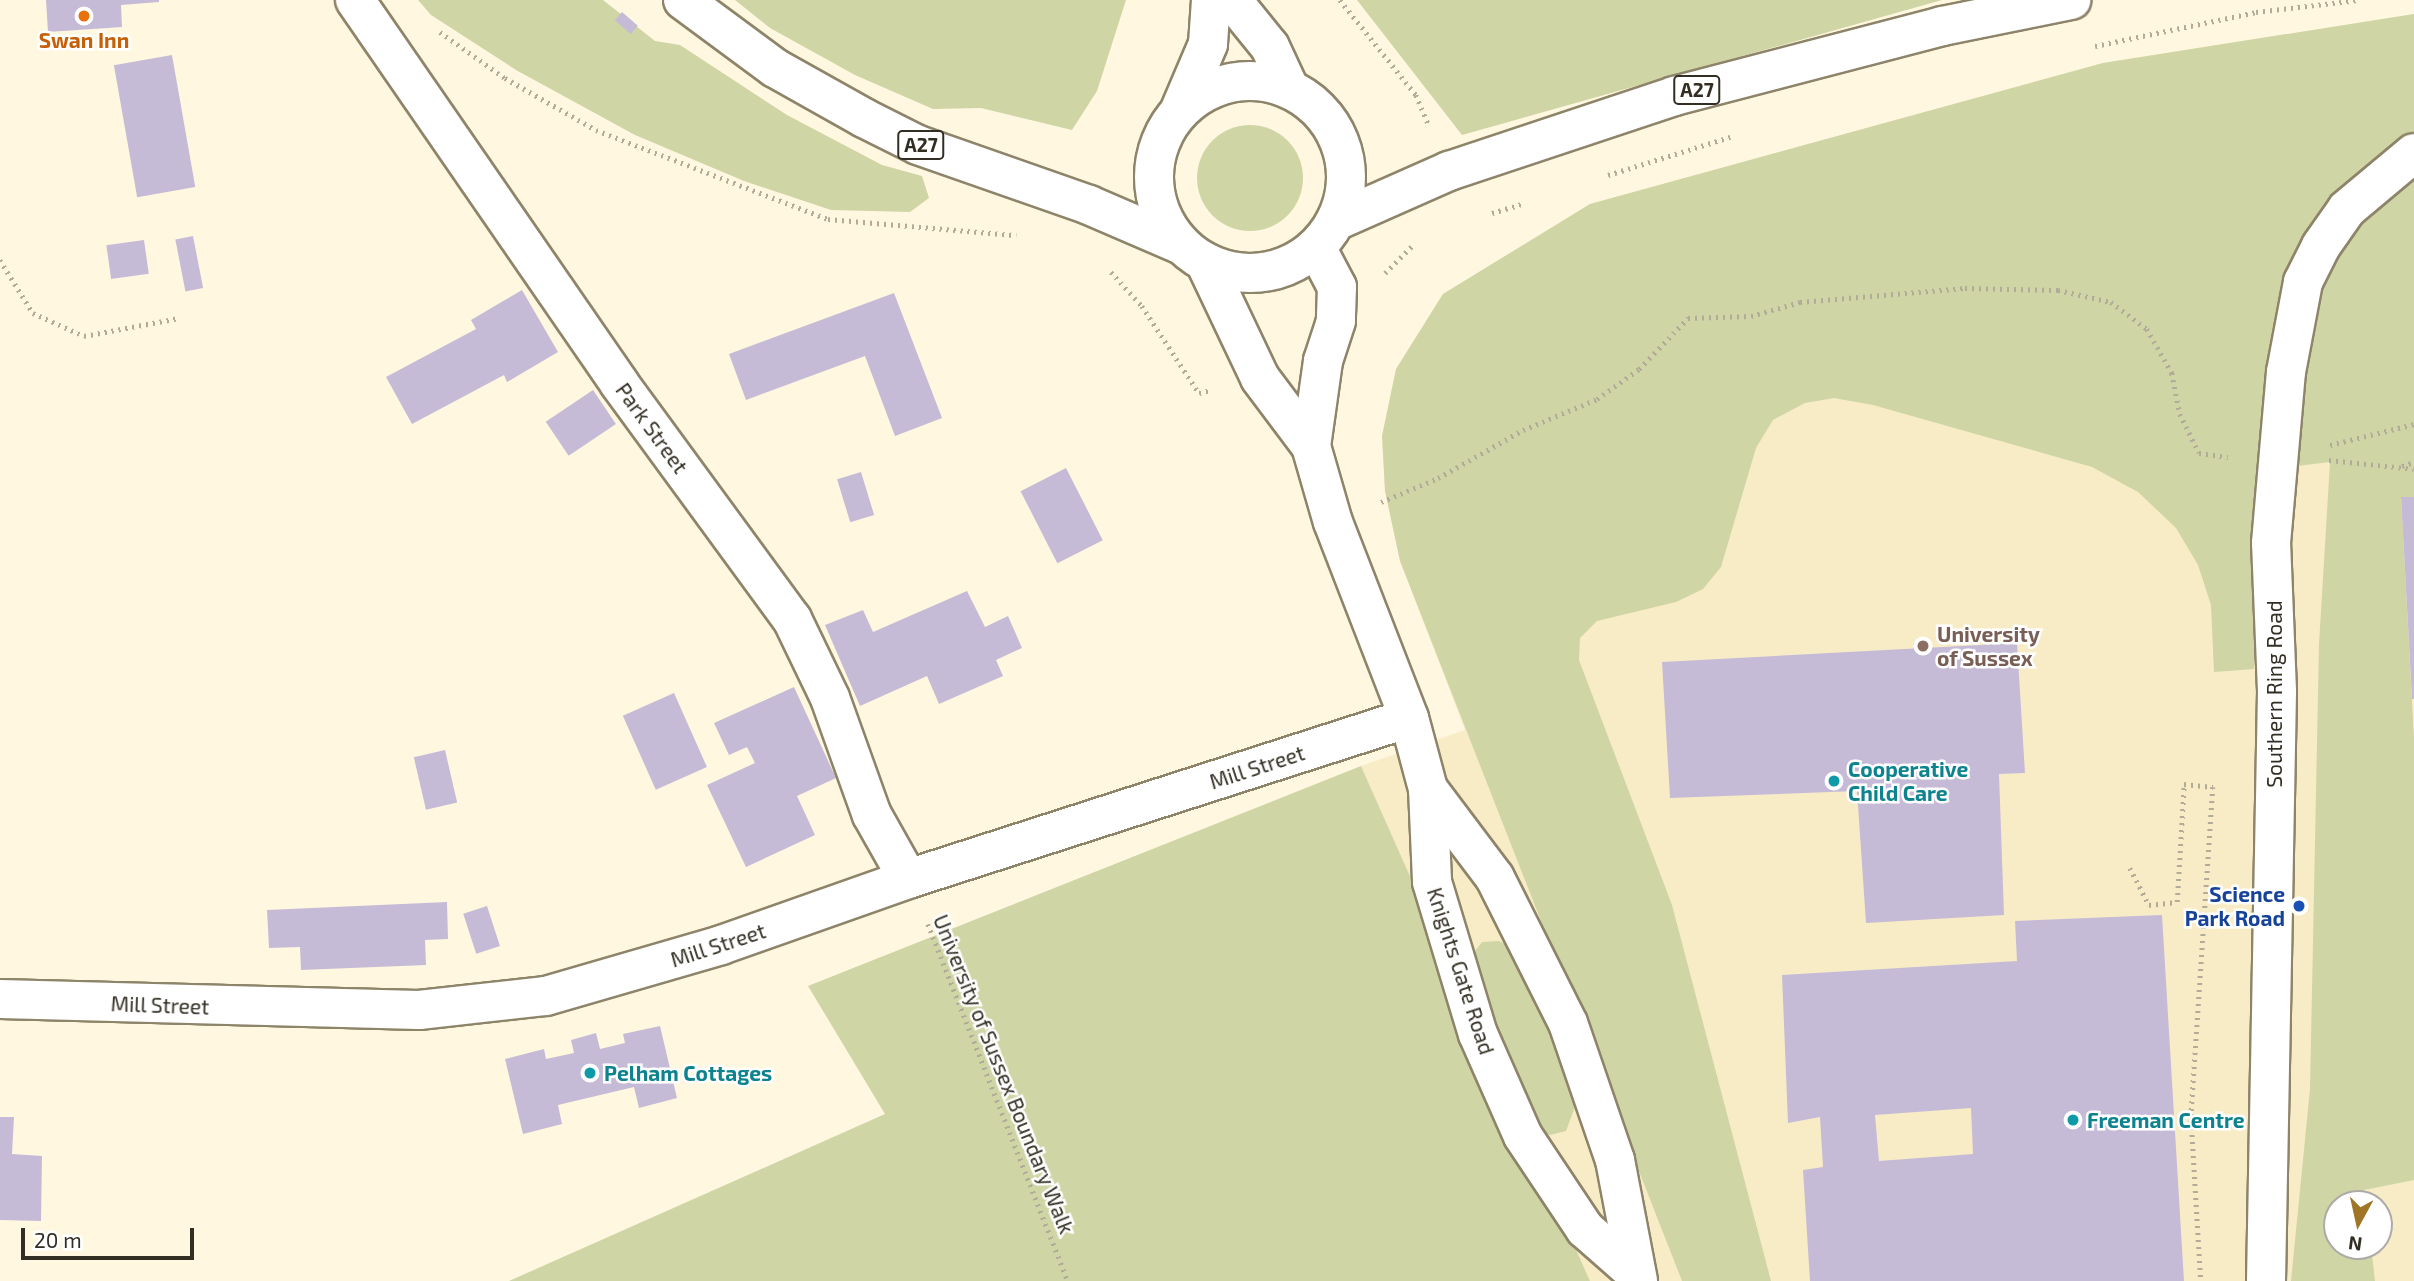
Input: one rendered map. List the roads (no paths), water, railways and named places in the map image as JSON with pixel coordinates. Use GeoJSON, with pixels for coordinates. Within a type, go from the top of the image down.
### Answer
{"type":"FeatureCollection","features":[{"type":"Feature","properties":{"kind":"main road","name":"Park Street"},"geometry":{"type":"LineString","coordinates":[[355,0],[619,383],[792,619],[830,698],[872,815],[908,879]]}},
{"type":"Feature","properties":{"kind":"main road","name":"A27"},"geometry":{"type":"LineString","coordinates":[[683,0],[775,68],[918,145],[1089,205],[1194,253]]}},
{"type":"Feature","properties":{"kind":"main road"},"geometry":{"type":"LineString","coordinates":[[1179,112],[1202,93],[1230,82],[1257,81],[1289,88],[1315,105],[1335,130],[1345,160],[1346,191],[1326,234],[1291,264],[1263,272],[1234,272],[1194,253],[1165,221],[1155,193],[1154,173],[1162,140],[1179,112],[1208,44],[1211,0]]}},
{"type":"Feature","properties":{"kind":"main road"},"geometry":{"type":"LineString","coordinates":[[1232,0],[1270,47],[1289,88]]}},
{"type":"Feature","properties":{"kind":"main road","name":"A27"},"geometry":{"type":"LineString","coordinates":[[1326,234],[1449,171],[1714,85],[1942,26],[2071,0]]}},
{"type":"Feature","properties":{"kind":"main road","name":"Southern Ring Road"},"geometry":{"type":"LineString","coordinates":[[2266,1281],[2277,691],[2272,543],[2276,454],[2293,319],[2303,282],[2347,209],[2414,153]]}},
{"type":"Feature","properties":{"kind":"main road","name":"Knights Gate Road"},"geometry":{"type":"LineString","coordinates":[[1311,446],[1323,361],[1336,321],[1337,287],[1326,234]]}},
{"type":"Feature","properties":{"kind":"main road","name":"Knights Gate Road"},"geometry":{"type":"LineString","coordinates":[[1194,253],[1260,378],[1311,446],[1333,522],[1409,718],[1428,789],[1432,882],[1478,1034],[1523,1136],[1585,1229],[1636,1277]]}},
{"type":"Feature","properties":{"kind":"main road","name":"Mill Street"},"geometry":{"type":"LineString","coordinates":[[0,999],[312,1010],[419,1010],[504,1003],[601,982],[908,879],[1409,718]]}},
{"type":"Feature","properties":{"kind":"main road","name":"Knights Gate Road"},"geometry":{"type":"LineString","coordinates":[[1428,789],[1495,878],[1568,1023],[1615,1160],[1636,1277]]}},
{"type":"Feature","properties":{"kind":"place","name":"Swan Inn"},"geometry":{"type":"Point","coordinates":[84,16]}},
{"type":"Feature","properties":{"kind":"place","name":"University of Sussex"},"geometry":{"type":"Point","coordinates":[1923,646]}},
{"type":"Feature","properties":{"kind":"place","name":"Cooperative Child Care"},"geometry":{"type":"Point","coordinates":[1834,781]}},
{"type":"Feature","properties":{"kind":"place","name":"Science Park Road"},"geometry":{"type":"Point","coordinates":[2299,906]}},
{"type":"Feature","properties":{"kind":"place","name":"Pelham Cottages"},"geometry":{"type":"Point","coordinates":[590,1073]}},
{"type":"Feature","properties":{"kind":"place","name":"Freeman Centre"},"geometry":{"type":"Point","coordinates":[2073,1120]}}]}
